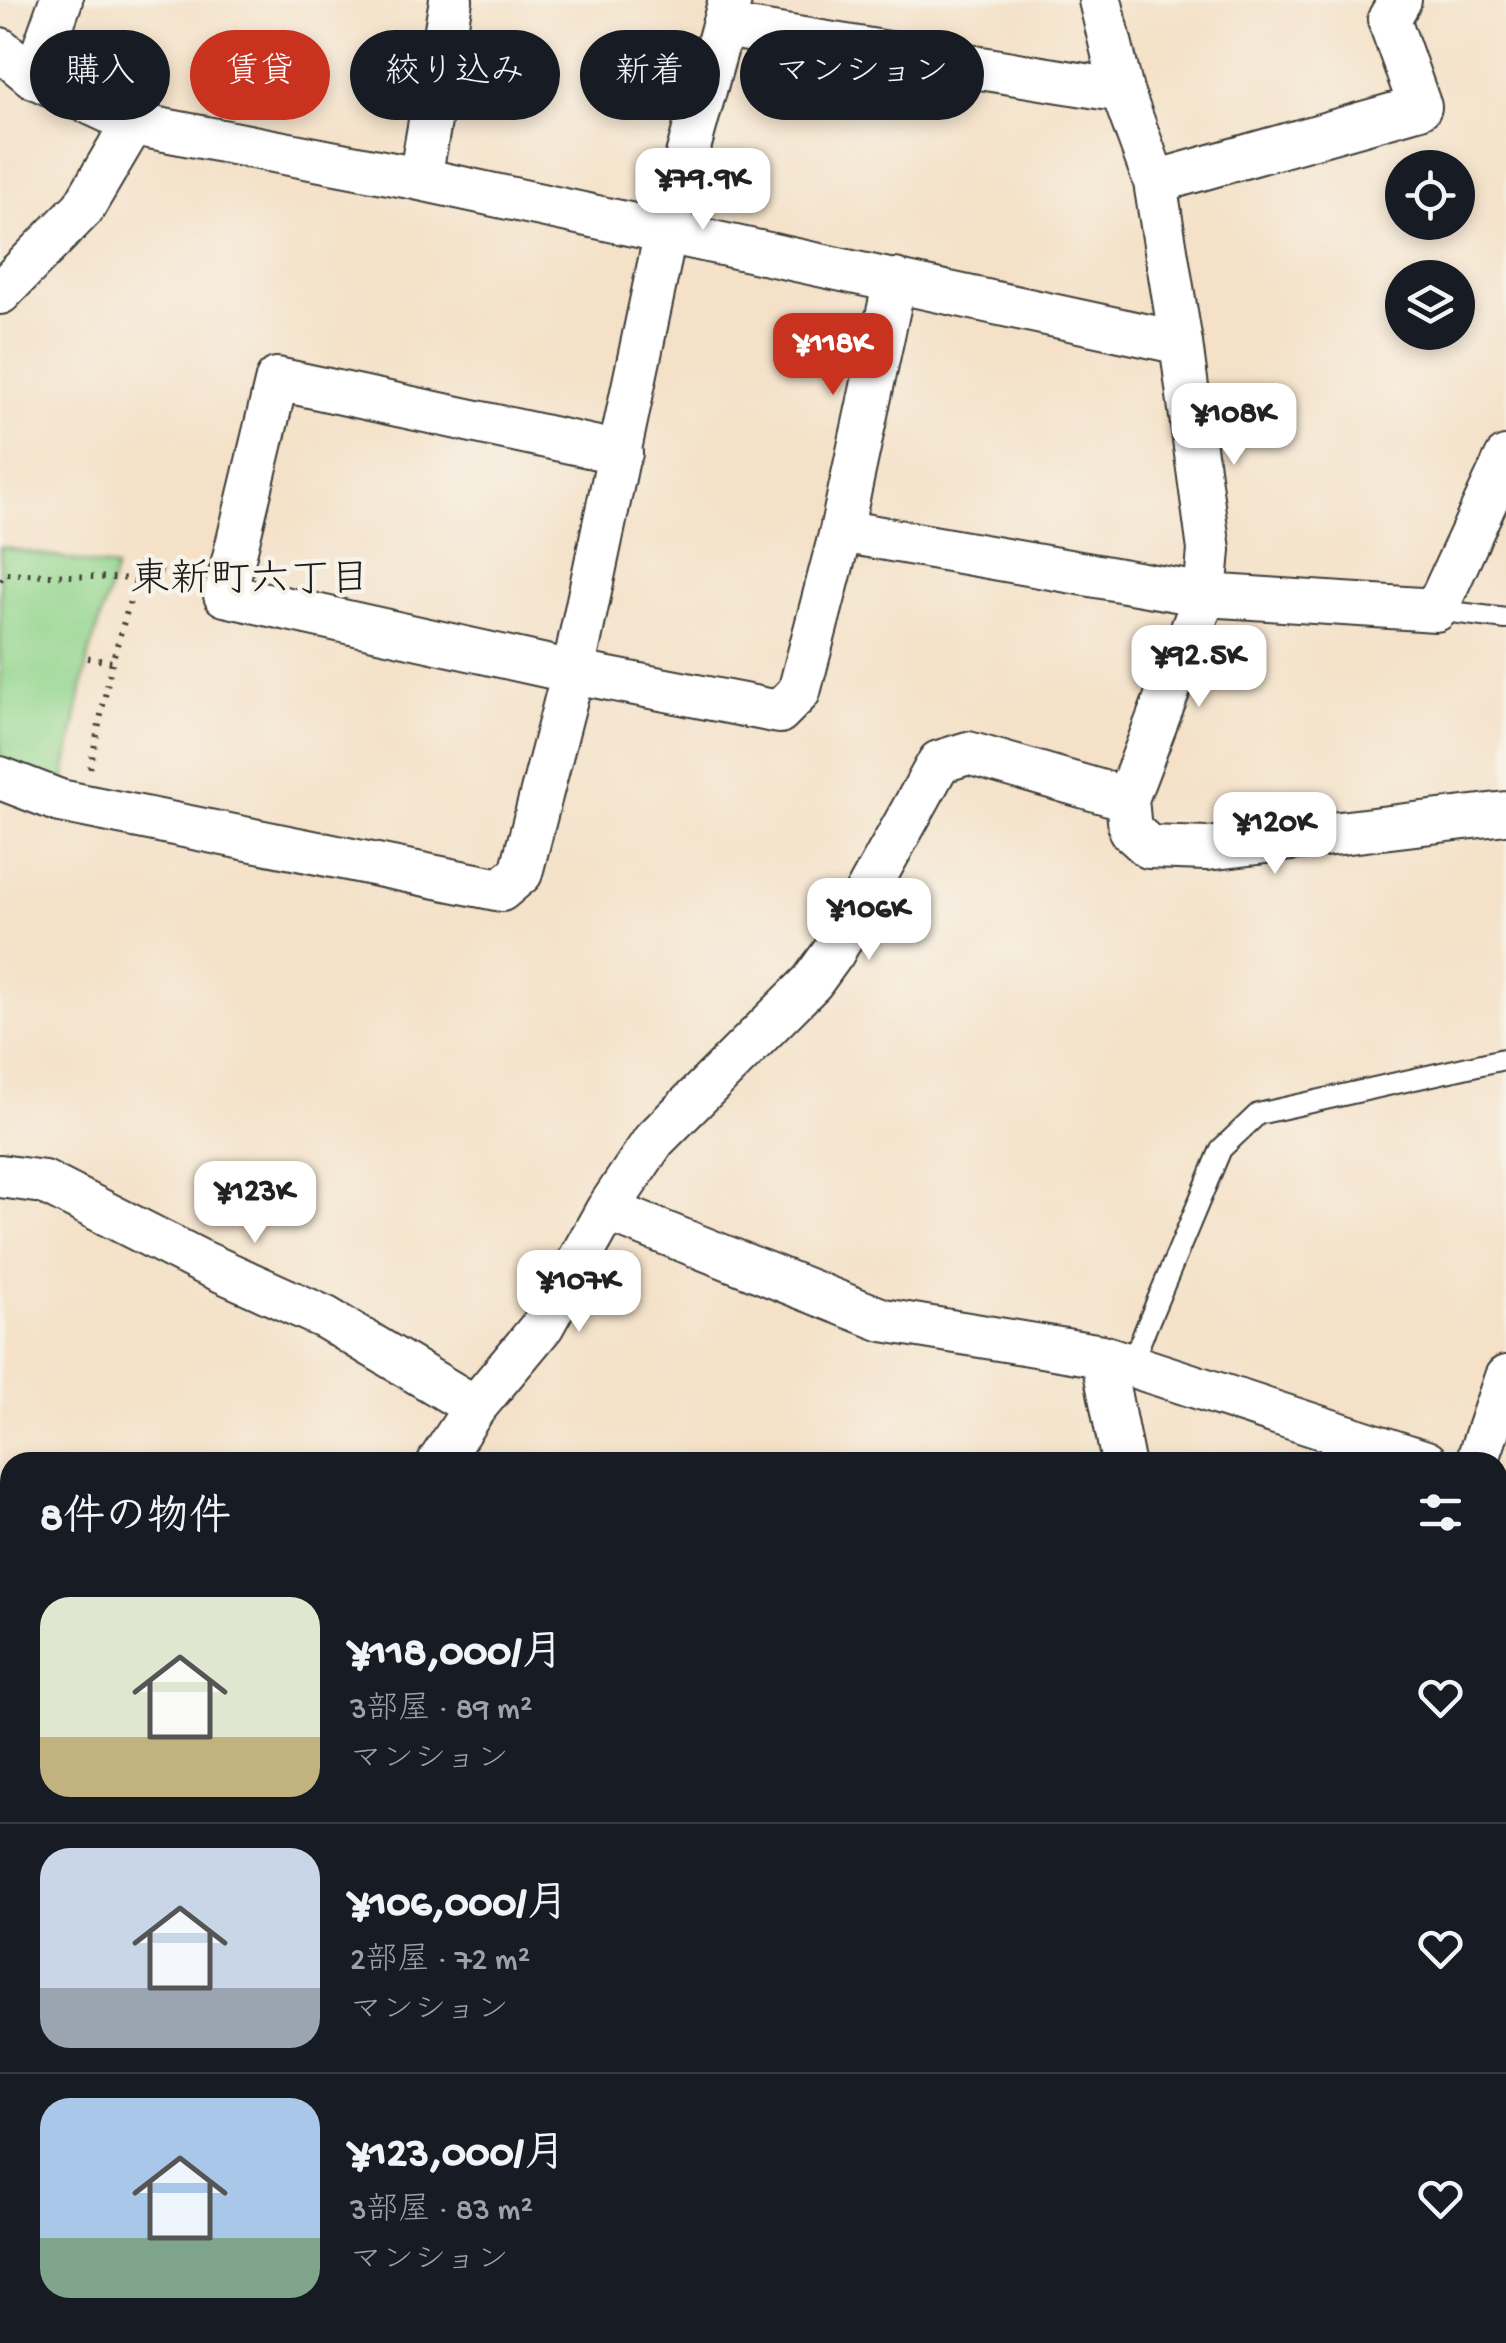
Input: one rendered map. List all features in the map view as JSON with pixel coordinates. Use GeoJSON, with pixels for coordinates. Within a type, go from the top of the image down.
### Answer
{"type":"FeatureCollection","features":[{"type":"Feature","properties":{"kind":"street"},"geometry":{"type":"LineString","coordinates":[[50,30],[61,0]]}},
{"type":"Feature","properties":{"kind":"street"},"geometry":{"type":"LineString","coordinates":[[420,179],[451,0]]}},
{"type":"Feature","properties":{"kind":"street"},"geometry":{"type":"LineString","coordinates":[[1100,0],[1122,91],[1155,182],[1209,550],[1204,594],[1127,799],[1130,830],[1149,848],[1206,849],[1506,813]]}},
{"type":"Feature","properties":{"kind":"street"},"geometry":{"type":"LineString","coordinates":[[1155,182],[1420,107],[1389,19],[1400,0]]}},
{"type":"Feature","properties":{"kind":"street"},"geometry":{"type":"LineString","coordinates":[[0,778],[60,801],[501,890],[522,872],[573,672],[666,231],[726,13],[1122,91]]}},
{"type":"Feature","properties":{"kind":"street"},"geometry":{"type":"LineString","coordinates":[[0,49],[30,74]]}},
{"type":"Feature","properties":{"kind":"street"},"geometry":{"type":"LineString","coordinates":[[125,120],[420,179],[1181,343]]}},
{"type":"Feature","properties":{"kind":"street"},"geometry":{"type":"LineString","coordinates":[[0,293],[83,208],[133,124]]}},
{"type":"Feature","properties":{"kind":"street"},"geometry":{"type":"LineString","coordinates":[[621,453],[276,380],[225,595],[573,672],[779,712],[800,692],[842,532],[895,280]]}},
{"type":"Feature","properties":{"kind":"street"},"geometry":{"type":"LineString","coordinates":[[842,532],[1204,594],[1436,610],[1506,458]]}},
{"type":"Feature","properties":{"kind":"street"},"geometry":{"type":"LineString","coordinates":[[446,1452],[475,1408],[543,1326],[607,1210],[654,1140],[812,982],[833,953],[939,762],[968,754],[1127,799]]}},
{"type":"Feature","properties":{"kind":"street"},"geometry":{"type":"LineString","coordinates":[[0,1176],[44,1182],[200,1261],[326,1318],[475,1408]]}},
{"type":"Feature","properties":{"kind":"street"},"geometry":{"type":"LineString","coordinates":[[607,1210],[883,1320],[1116,1361],[1395,1452]]}},
{"type":"Feature","properties":{"kind":"street"},"geometry":{"type":"LineString","coordinates":[[1116,1361],[1122,1452]]}},
{"type":"Feature","properties":{"kind":"street"},"geometry":{"type":"LineString","coordinates":[[1480,1452],[1506,1377]]}},
{"type":"Feature","properties":{"kind":"lane"},"geometry":{"type":"LineString","coordinates":[[1436,610],[1506,619]]}},
{"type":"Feature","properties":{"kind":"lane"},"geometry":{"type":"LineString","coordinates":[[1116,1361],[1220,1149],[1258,1114],[1504,1059]]}},
{"type":"Feature","properties":{"kind":"path"},"geometry":{"type":"LineString","coordinates":[[83,804],[112,662],[141,564],[225,595]]}},
{"type":"Feature","properties":{"kind":"path"},"geometry":{"type":"LineString","coordinates":[[0,580],[5,573],[136,580]]}},
{"type":"Feature","properties":{"kind":"path"},"geometry":{"type":"LineString","coordinates":[[88,658],[112,662]]}},
{"type":"Feature","properties":{"kind":"green space"},"geometry":{"type":"Polygon","coordinates":[[[0,547],[116,568],[88,658],[60,801],[0,767],[0,547]]]}},
{"type":"Feature","properties":{"kind":"district","name":"東新町六丁目"},"geometry":{"type":"Point","coordinates":[250,582]}}]}
